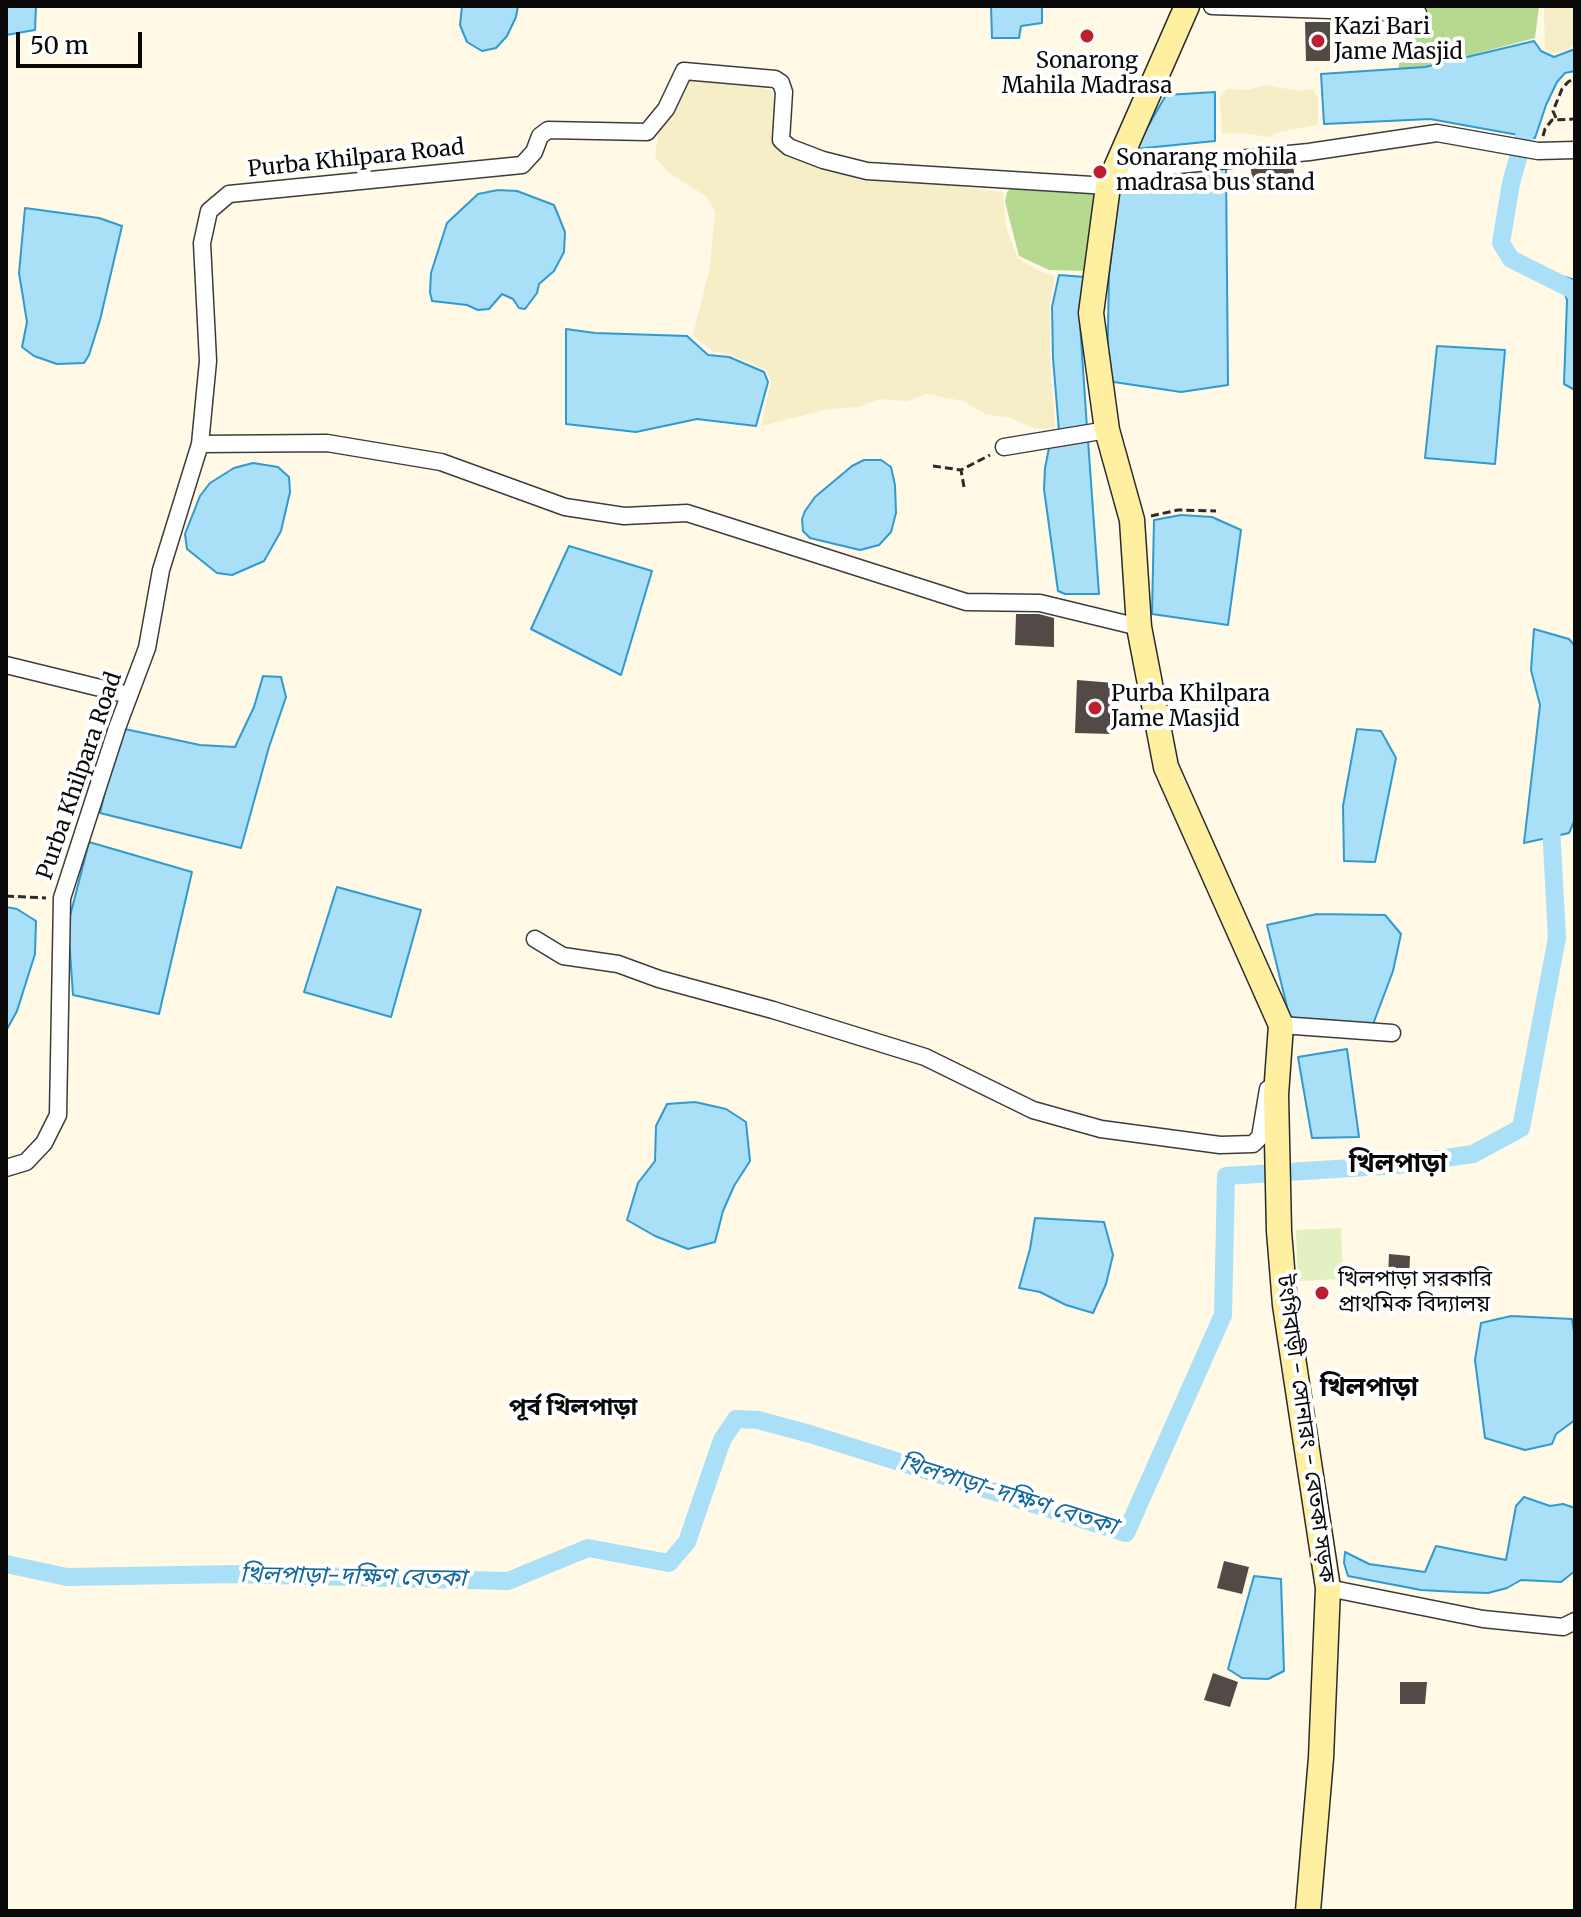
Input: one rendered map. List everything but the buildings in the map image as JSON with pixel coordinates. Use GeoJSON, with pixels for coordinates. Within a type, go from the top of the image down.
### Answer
{"type":"FeatureCollection","features":[{"type":"Feature","properties":{"kind":"street"},"geometry":{"type":"LineString","coordinates":[[535,939],[563,956],[618,964],[659,979],[925,1057],[1033,1110],[1101,1129],[1220,1145],[1253,1144],[1260,1137],[1269,1086],[1277,1083],[1281,1025],[1166,767],[1139,627],[1132,520],[1107,430],[1091,313],[1112,179],[1186,8],[1211,6],[1418,13]]}},
{"type":"Feature","properties":{"kind":"street","name":"Purba Khilpara Road"},"geometry":{"type":"LineString","coordinates":[[6,1168],[26,1162],[44,1143],[58,1115],[62,898],[147,648],[161,570],[200,444],[208,361],[202,243],[209,211],[229,194],[522,165],[534,152],[540,136],[548,130],[647,132],[666,109],[684,71],[775,79],[781,83],[784,92],[781,140],[789,147],[823,160],[867,171],[1112,179]]}},
{"type":"Feature","properties":{"kind":"street"},"geometry":{"type":"LineString","coordinates":[[1112,179],[1437,133],[1538,151],[1575,150]]}},
{"type":"Feature","properties":{"kind":"street"},"geometry":{"type":"LineString","coordinates":[[1004,447],[1107,430]]}},
{"type":"Feature","properties":{"kind":"street"},"geometry":{"type":"LineString","coordinates":[[200,444],[327,443],[441,462],[565,507],[624,516],[687,513],[966,602],[1040,603],[1139,627]]}},
{"type":"Feature","properties":{"kind":"street"},"geometry":{"type":"LineString","coordinates":[[6,665],[129,695]]}},
{"type":"Feature","properties":{"kind":"street"},"geometry":{"type":"LineString","coordinates":[[1281,1025],[1392,1033]]}},
{"type":"Feature","properties":{"kind":"street","name":"টংগিবাড়ী - সোনারং - বেতকা সড়ক"},"geometry":{"type":"LineString","coordinates":[[1277,1083],[1278,1187],[1285,1305],[1328,1588],[1321,1758],[1308,1911]]}},
{"type":"Feature","properties":{"kind":"street"},"geometry":{"type":"LineString","coordinates":[[1328,1588],[1483,1619],[1563,1627],[1575,1621]]}},
{"type":"Feature","properties":{"kind":"path"},"geometry":{"type":"LineString","coordinates":[[1575,78],[1562,89],[1553,111],[1556,118],[1575,119]]}},
{"type":"Feature","properties":{"kind":"path"},"geometry":{"type":"LineString","coordinates":[[1575,256],[1575,268]]}},
{"type":"Feature","properties":{"kind":"path"},"geometry":{"type":"LineString","coordinates":[[933,466],[961,470],[1004,447]]}},
{"type":"Feature","properties":{"kind":"path"},"geometry":{"type":"LineString","coordinates":[[961,470],[964,487]]}},
{"type":"Feature","properties":{"kind":"path"},"geometry":{"type":"LineString","coordinates":[[1132,520],[1178,510],[1216,511]]}},
{"type":"Feature","properties":{"kind":"path"},"geometry":{"type":"LineString","coordinates":[[6,896],[62,898]]}},
{"type":"Feature","properties":{"kind":"shaded area"},"geometry":{"type":"Polygon","coordinates":[[[1544,6],[1573,6],[1575,44],[1563,52],[1549,53],[1545,50],[1544,6]]]}},
{"type":"Feature","properties":{"kind":"shaded area"},"geometry":{"type":"Polygon","coordinates":[[[686,81],[750,85],[772,91],[776,144],[795,159],[837,171],[1003,192],[1006,228],[1018,258],[1039,271],[1055,276],[1050,303],[1050,359],[1055,427],[1034,428],[1011,418],[985,414],[963,401],[927,394],[907,401],[879,399],[859,407],[828,409],[761,426],[771,382],[767,370],[731,355],[712,351],[693,335],[710,267],[715,212],[707,197],[668,172],[655,157],[659,127],[686,81]]]}},
{"type":"Feature","properties":{"kind":"shaded area"},"geometry":{"type":"Polygon","coordinates":[[[1265,85],[1299,91],[1313,89],[1318,98],[1318,125],[1274,133],[1271,137],[1222,134],[1220,96],[1227,89],[1247,90],[1265,85]]]}},
{"type":"Feature","properties":{"kind":"green space"},"geometry":{"type":"Polygon","coordinates":[[[1412,6],[1539,6],[1535,38],[1425,67],[1398,69],[1412,6]]]}},
{"type":"Feature","properties":{"kind":"green space"},"geometry":{"type":"Polygon","coordinates":[[[1013,186],[1096,190],[1087,271],[1049,270],[1019,256],[1005,202],[1007,192],[1013,186]]]}},
{"type":"Feature","properties":{"kind":"green space"},"geometry":{"type":"Polygon","coordinates":[[[1341,1228],[1343,1279],[1298,1281],[1296,1230],[1341,1228]]]}},
{"type":"Feature","properties":{"kind":"water"},"geometry":{"type":"Polygon","coordinates":[[[6,6],[36,6],[35,30],[6,35],[6,6]]]}},
{"type":"Feature","properties":{"kind":"water"},"geometry":{"type":"Polygon","coordinates":[[[462,6],[518,6],[507,36],[496,48],[482,51],[467,42],[460,25],[462,6]]]}},
{"type":"Feature","properties":{"kind":"water"},"geometry":{"type":"Polygon","coordinates":[[[991,6],[1042,6],[1042,23],[1021,26],[1019,38],[992,38],[991,6]]]}},
{"type":"Feature","properties":{"kind":"water"},"geometry":{"type":"Polygon","coordinates":[[[1534,41],[1541,51],[1554,57],[1575,49],[1575,71],[1565,73],[1557,82],[1535,138],[1430,119],[1324,124],[1321,74],[1425,67],[1534,41]]]}},
{"type":"Feature","properties":{"kind":"water"},"geometry":{"type":"Polygon","coordinates":[[[1215,92],[1215,141],[1135,149],[1166,95],[1215,92]]]}},
{"type":"Feature","properties":{"kind":"water"},"geometry":{"type":"Polygon","coordinates":[[[1226,168],[1228,385],[1181,392],[1107,381],[1109,274],[1121,178],[1226,168]]]}},
{"type":"Feature","properties":{"kind":"water"},"geometry":{"type":"Polygon","coordinates":[[[498,190],[517,191],[554,205],[565,232],[564,252],[554,271],[539,284],[537,293],[525,309],[519,308],[513,299],[502,294],[489,309],[478,310],[467,305],[432,301],[431,273],[447,223],[478,194],[498,190]]]}},
{"type":"Feature","properties":{"kind":"water"},"geometry":{"type":"Polygon","coordinates":[[[25,208],[99,218],[122,226],[100,320],[84,363],[57,364],[34,356],[22,347],[27,322],[19,273],[25,208]]]}},
{"type":"Feature","properties":{"kind":"water"},"geometry":{"type":"Polygon","coordinates":[[[1551,273],[1575,280],[1575,390],[1564,384],[1567,300],[1564,292],[1548,279],[1551,273]]]}},
{"type":"Feature","properties":{"kind":"water"},"geometry":{"type":"Polygon","coordinates":[[[1059,275],[1085,277],[1079,309],[1087,428],[1059,431],[1052,307],[1059,275]]]}},
{"type":"Feature","properties":{"kind":"water"},"geometry":{"type":"Polygon","coordinates":[[[566,329],[687,336],[708,355],[729,357],[764,372],[768,382],[756,426],[697,419],[636,432],[566,424],[566,329]]]}},
{"type":"Feature","properties":{"kind":"water"},"geometry":{"type":"Polygon","coordinates":[[[1437,346],[1505,350],[1495,464],[1425,458],[1437,346]]]}},
{"type":"Feature","properties":{"kind":"water"},"geometry":{"type":"Polygon","coordinates":[[[1088,440],[1099,594],[1065,594],[1058,591],[1044,489],[1045,468],[1049,448],[1058,441],[1088,440]]]}},
{"type":"Feature","properties":{"kind":"water"},"geometry":{"type":"Polygon","coordinates":[[[864,460],[881,460],[891,467],[896,513],[891,532],[879,545],[860,550],[810,538],[803,531],[805,511],[815,497],[852,466],[864,460]]]}},
{"type":"Feature","properties":{"kind":"water"},"geometry":{"type":"Polygon","coordinates":[[[253,463],[278,467],[289,477],[290,492],[281,531],[264,561],[232,575],[217,573],[187,549],[185,534],[200,496],[210,483],[234,468],[253,463]]]}},
{"type":"Feature","properties":{"kind":"water"},"geometry":{"type":"Polygon","coordinates":[[[1181,515],[1212,517],[1241,530],[1228,625],[1152,614],[1154,520],[1181,515]]]}},
{"type":"Feature","properties":{"kind":"water"},"geometry":{"type":"Polygon","coordinates":[[[569,546],[652,571],[621,675],[531,629],[569,546]]]}},
{"type":"Feature","properties":{"kind":"water"},"geometry":{"type":"Polygon","coordinates":[[[1534,629],[1569,639],[1575,646],[1575,819],[1569,833],[1524,843],[1540,705],[1531,670],[1534,629]]]}},
{"type":"Feature","properties":{"kind":"water"},"geometry":{"type":"Polygon","coordinates":[[[263,676],[281,677],[286,697],[241,848],[100,813],[120,728],[200,745],[235,747],[254,707],[263,676]]]}},
{"type":"Feature","properties":{"kind":"water"},"geometry":{"type":"Polygon","coordinates":[[[1357,729],[1381,731],[1396,758],[1375,862],[1344,861],[1343,806],[1357,729]]]}},
{"type":"Feature","properties":{"kind":"water"},"geometry":{"type":"Polygon","coordinates":[[[89,842],[192,872],[159,1014],[73,995],[68,924],[89,842]]]}},
{"type":"Feature","properties":{"kind":"water"},"geometry":{"type":"Polygon","coordinates":[[[337,887],[421,910],[391,1017],[304,992],[337,887]]]}},
{"type":"Feature","properties":{"kind":"water"},"geometry":{"type":"Polygon","coordinates":[[[6,907],[17,909],[36,921],[35,954],[17,1011],[6,1031],[6,907]]]}},
{"type":"Feature","properties":{"kind":"water"},"geometry":{"type":"Polygon","coordinates":[[[1317,914],[1385,915],[1401,934],[1393,971],[1372,1027],[1331,1020],[1290,1019],[1267,925],[1317,914]]]}},
{"type":"Feature","properties":{"kind":"water"},"geometry":{"type":"Polygon","coordinates":[[[1347,1049],[1359,1137],[1312,1138],[1298,1057],[1347,1049]]]}},
{"type":"Feature","properties":{"kind":"water"},"geometry":{"type":"Polygon","coordinates":[[[695,1102],[726,1109],[746,1122],[750,1161],[723,1211],[715,1242],[688,1249],[655,1236],[627,1220],[638,1183],[655,1161],[656,1126],[667,1104],[695,1102]]]}},
{"type":"Feature","properties":{"kind":"water"},"geometry":{"type":"Polygon","coordinates":[[[1035,1218],[1104,1222],[1113,1255],[1106,1284],[1093,1313],[1066,1305],[1040,1292],[1019,1288],[1035,1218]]]}},
{"type":"Feature","properties":{"kind":"water"},"geometry":{"type":"Polygon","coordinates":[[[1511,1316],[1572,1319],[1575,1338],[1575,1420],[1556,1434],[1552,1444],[1525,1450],[1485,1438],[1475,1360],[1481,1323],[1511,1316]]]}},
{"type":"Feature","properties":{"kind":"water"},"geometry":{"type":"Polygon","coordinates":[[[1524,1497],[1550,1506],[1563,1504],[1575,1508],[1575,1571],[1561,1582],[1521,1580],[1488,1593],[1421,1590],[1348,1576],[1345,1552],[1369,1564],[1425,1572],[1436,1546],[1506,1560],[1516,1506],[1524,1497]]]}},
{"type":"Feature","properties":{"kind":"water"},"geometry":{"type":"Polygon","coordinates":[[[1254,1576],[1281,1579],[1284,1671],[1268,1679],[1242,1678],[1228,1669],[1254,1576]]]}},
{"type":"Feature","properties":{"kind":"waterway"},"geometry":{"type":"LineString","coordinates":[[1531,112],[1511,183],[1501,243],[1511,259],[1575,291]]}},
{"type":"Feature","properties":{"kind":"waterway","name":"খিলপাড়া-দক্ষিণ বেতকা"},"geometry":{"type":"LineString","coordinates":[[6,1564],[67,1577],[234,1574],[508,1581],[588,1548],[669,1563],[687,1542],[722,1440],[736,1419],[758,1420],[810,1434],[1126,1533],[1223,1315],[1226,1176],[1398,1165],[1473,1154],[1521,1128],[1557,938],[1552,814]]}},
{"type":"Feature","properties":{"kind":"place","name":"Sonarong Mahila Madrasa"},"geometry":{"type":"Point","coordinates":[1087,36]}},
{"type":"Feature","properties":{"kind":"place","name":"Kazi Bari Jame Masjid"},"geometry":{"type":"Point","coordinates":[1318,41]}},
{"type":"Feature","properties":{"kind":"place","name":"Sonarang mohila madrasa bus stand"},"geometry":{"type":"Point","coordinates":[1100,172]}},
{"type":"Feature","properties":{"kind":"place","name":"Purba Khilpara Jame Masjid"},"geometry":{"type":"Point","coordinates":[1095,708]}},
{"type":"Feature","properties":{"kind":"place","name":"খিলপাড়া সরকারি প্রাথমিক বিদ্যালয়"},"geometry":{"type":"Point","coordinates":[1322,1293]}},
{"type":"Feature","properties":{"kind":"district","name":"খিলপাড়া"},"geometry":{"type":"Point","coordinates":[1398,1165]}},
{"type":"Feature","properties":{"kind":"district","name":"খিলপাড়া"},"geometry":{"type":"Point","coordinates":[1369,1389]}},
{"type":"Feature","properties":{"kind":"district","name":"পূর্ব খিলপাড়া"},"geometry":{"type":"Point","coordinates":[573,1408]}}]}
